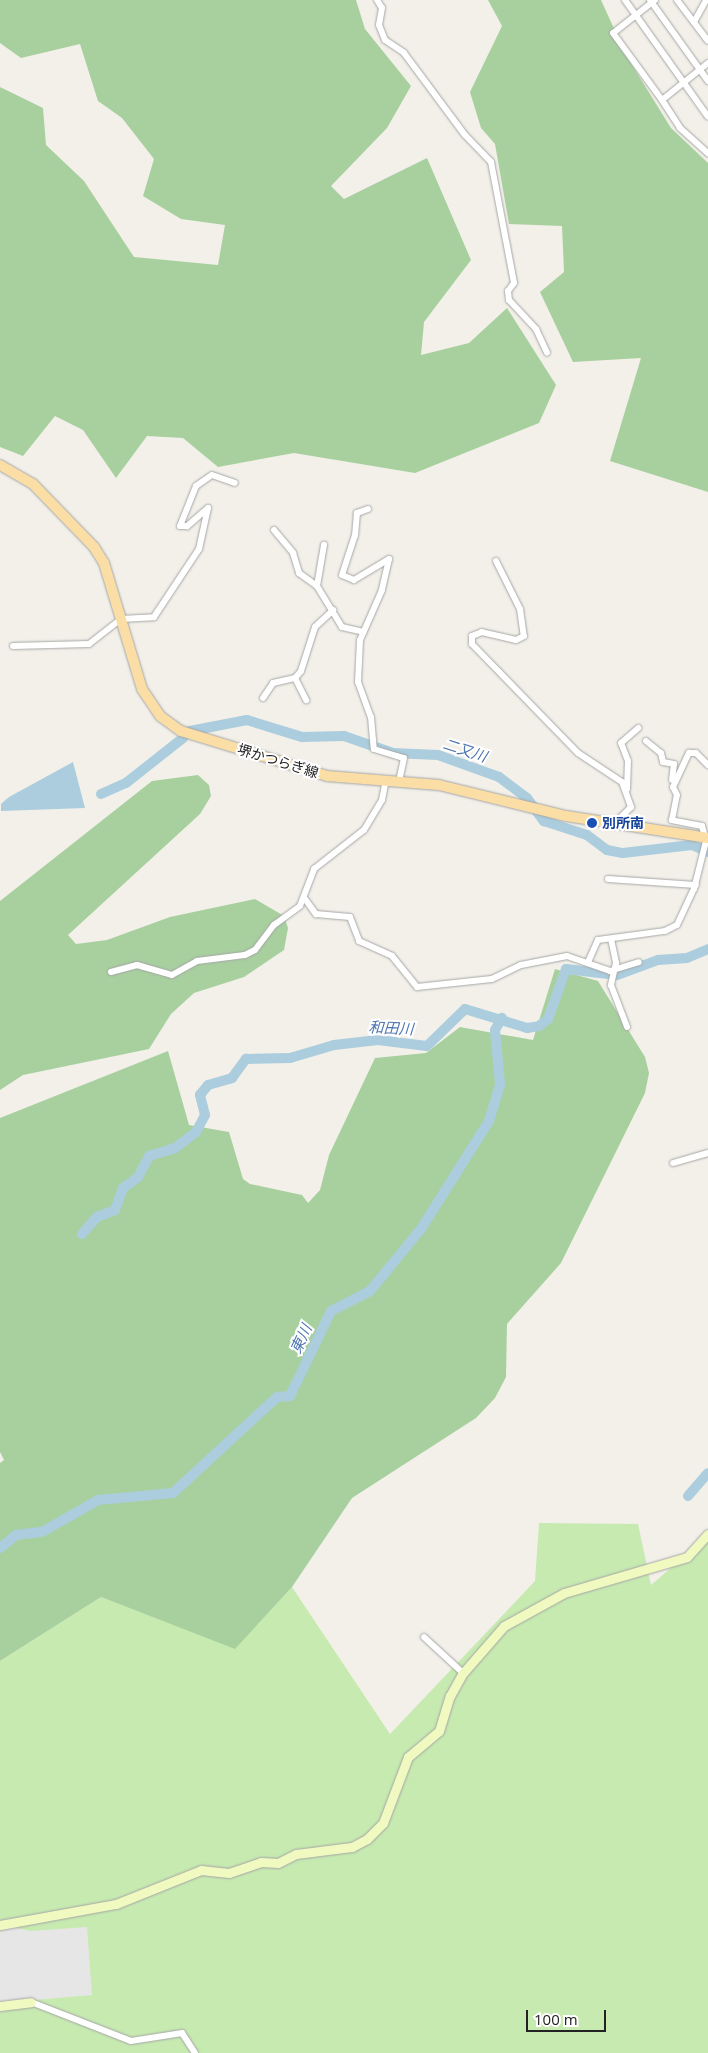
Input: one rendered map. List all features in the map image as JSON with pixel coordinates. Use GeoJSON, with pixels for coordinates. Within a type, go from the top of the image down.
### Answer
{"type":"FeatureCollection","features":[{"type":"Feature","properties":{"kind":"main road","name":"堺かつらぎ線"},"geometry":{"type":"LineString","coordinates":[[0,464],[33,484],[87,536],[104,562],[142,689],[160,716],[181,731],[327,776],[439,785],[543,810],[614,824],[707,837]]}},
{"type":"Feature","properties":{"kind":"street"},"geometry":{"type":"LineString","coordinates":[[377,0],[382,8],[378,25],[386,40],[411,61],[465,135],[491,162],[514,283],[508,291],[509,300],[536,329],[547,353]]}},
{"type":"Feature","properties":{"kind":"street"},"geometry":{"type":"LineString","coordinates":[[625,0],[635,17],[684,81],[708,117]]}},
{"type":"Feature","properties":{"kind":"street"},"geometry":{"type":"LineString","coordinates":[[677,0],[708,41]]}},
{"type":"Feature","properties":{"kind":"street"},"geometry":{"type":"LineString","coordinates":[[694,22],[706,0]]}},
{"type":"Feature","properties":{"kind":"street"},"geometry":{"type":"LineString","coordinates":[[708,82],[701,69],[652,1],[635,17],[613,33],[680,128],[708,152]]}},
{"type":"Feature","properties":{"kind":"street"},"geometry":{"type":"LineString","coordinates":[[662,100],[708,63]]}},
{"type":"Feature","properties":{"kind":"street"},"geometry":{"type":"LineString","coordinates":[[13,646],[89,644],[121,619],[154,617],[200,549],[208,508],[187,526],[180,526],[196,486],[212,475],[234,483]]}},
{"type":"Feature","properties":{"kind":"street"},"geometry":{"type":"LineString","coordinates":[[368,510],[357,513],[355,534],[342,575],[354,580],[389,559],[382,590],[363,632],[358,682],[371,716],[374,748],[404,758],[398,781]]}},
{"type":"Feature","properties":{"kind":"street"},"geometry":{"type":"LineString","coordinates":[[274,530],[293,553],[299,573],[317,586],[342,627],[363,632]]}},
{"type":"Feature","properties":{"kind":"street"},"geometry":{"type":"LineString","coordinates":[[317,586],[324,545]]}},
{"type":"Feature","properties":{"kind":"street"},"geometry":{"type":"LineString","coordinates":[[496,561],[520,609],[524,636],[516,640],[482,632],[472,636],[472,644],[578,753],[627,788]]}},
{"type":"Feature","properties":{"kind":"street"},"geometry":{"type":"LineString","coordinates":[[263,698],[273,683],[295,678],[311,650],[315,627],[333,610]]}},
{"type":"Feature","properties":{"kind":"street"},"geometry":{"type":"LineString","coordinates":[[295,678],[306,700]]}},
{"type":"Feature","properties":{"kind":"street"},"geometry":{"type":"LineString","coordinates":[[614,824],[628,814],[628,761],[621,743],[638,728]]}},
{"type":"Feature","properties":{"kind":"street"},"geometry":{"type":"LineString","coordinates":[[588,960],[598,940],[671,929],[682,918],[696,885],[705,856],[707,837],[702,826],[672,820],[677,795],[673,787],[674,764],[663,762],[661,753],[646,741]]}},
{"type":"Feature","properties":{"kind":"street"},"geometry":{"type":"LineString","coordinates":[[673,787],[689,753],[696,753],[708,765]]}},
{"type":"Feature","properties":{"kind":"street"},"geometry":{"type":"LineString","coordinates":[[111,972],[137,965],[172,975],[197,961],[245,955],[305,899],[314,869],[374,816],[386,780]]}},
{"type":"Feature","properties":{"kind":"street"},"geometry":{"type":"LineString","coordinates":[[608,880],[696,885]]}},
{"type":"Feature","properties":{"kind":"street"},"geometry":{"type":"LineString","coordinates":[[305,899],[316,914],[350,917],[359,941],[392,956],[416,987],[492,979],[521,965],[567,956],[588,960],[614,971],[639,962]]}},
{"type":"Feature","properties":{"kind":"street"},"geometry":{"type":"LineString","coordinates":[[611,939],[614,971],[611,985],[627,1027]]}},
{"type":"Feature","properties":{"kind":"street"},"geometry":{"type":"LineString","coordinates":[[673,1163],[708,1153]]}},
{"type":"Feature","properties":{"kind":"street"},"geometry":{"type":"LineString","coordinates":[[0,1925],[116,1904],[201,1870],[229,1873],[261,1862],[278,1863],[296,1854],[352,1847],[367,1839],[383,1823],[408,1756],[439,1731],[450,1696],[463,1673],[504,1626],[520,1615],[564,1593],[687,1557],[708,1534]]}},
{"type":"Feature","properties":{"kind":"street"},"geometry":{"type":"LineString","coordinates":[[424,1637],[463,1673]]}},
{"type":"Feature","properties":{"kind":"street"},"geometry":{"type":"LineString","coordinates":[[0,2006],[31,2002],[130,2041],[182,2033],[196,2053]]}},
{"type":"Feature","properties":{"kind":"green space"},"geometry":{"type":"Polygon","coordinates":[[[0,0],[356,0],[365,29],[411,86],[387,128],[331,186],[344,199],[427,158],[471,260],[424,322],[421,355],[469,343],[507,308],[556,385],[539,423],[415,473],[294,453],[218,467],[183,438],[147,436],[116,478],[83,430],[55,416],[23,456],[0,447],[0,87],[43,108],[46,145],[84,181],[134,257],[218,265],[225,225],[181,219],[143,196],[154,159],[122,118],[98,101],[80,44],[21,58],[0,43],[0,0]]]}},
{"type":"Feature","properties":{"kind":"green space"},"geometry":{"type":"Polygon","coordinates":[[[488,0],[601,0],[627,57],[671,128],[708,163],[708,492],[610,461],[641,358],[573,362],[540,292],[564,272],[562,226],[509,224],[495,144],[481,128],[470,92],[502,26],[488,0]]]}},
{"type":"Feature","properties":{"kind":"green space"},"geometry":{"type":"Polygon","coordinates":[[[198,775],[209,785],[211,796],[200,814],[68,935],[76,944],[107,940],[170,917],[255,899],[284,916],[288,928],[284,950],[244,977],[194,993],[171,1014],[149,1049],[23,1075],[0,1090],[0,901],[152,781],[198,775]]]}},
{"type":"Feature","properties":{"kind":"green space"},"geometry":{"type":"Polygon","coordinates":[[[555,969],[598,981],[645,1057],[649,1073],[645,1093],[561,1263],[507,1324],[506,1377],[495,1398],[476,1418],[352,1498],[292,1587],[235,1649],[101,1597],[0,1661],[0,1463],[4,1460],[0,1452],[0,1118],[168,1051],[189,1125],[229,1132],[243,1179],[250,1184],[302,1195],[308,1203],[320,1190],[329,1155],[375,1058],[426,1053],[460,1027],[533,1040],[555,969]]]}},
{"type":"Feature","properties":{"kind":"green space"},"geometry":{"type":"Polygon","coordinates":[[[539,1523],[638,1524],[651,1585],[708,1536],[708,2053],[0,2053],[0,1661],[101,1597],[235,1648],[292,1587],[390,1734],[535,1581],[539,1523]]]}},
{"type":"Feature","properties":{"kind":"shaded area"},"geometry":{"type":"Polygon","coordinates":[[[11,1927],[31,1931],[87,1927],[92,1995],[0,2003],[0,1932],[11,1927]]]}},
{"type":"Feature","properties":{"kind":"water"},"geometry":{"type":"Polygon","coordinates":[[[73,762],[85,808],[1,811],[1,804],[9,797],[73,762]]]}},
{"type":"Feature","properties":{"kind":"waterway","name":"二又川"},"geometry":{"type":"LineString","coordinates":[[190,731],[247,720],[302,737],[344,736],[393,753],[438,755],[499,777],[527,798],[544,821],[587,835],[607,850],[623,853],[692,845],[708,852]]}},
{"type":"Feature","properties":{"kind":"waterway","name":"二又川"},"geometry":{"type":"LineString","coordinates":[[101,794],[126,783],[183,738]]}},
{"type":"Feature","properties":{"kind":"waterway","name":"和田川"},"geometry":{"type":"LineString","coordinates":[[82,1234],[97,1217],[115,1210],[123,1188],[138,1177],[149,1156],[175,1148],[196,1132],[205,1115],[200,1095],[208,1085],[232,1078],[246,1059],[290,1058],[334,1045],[378,1040],[427,1046],[465,1009],[527,1028],[539,1026],[548,1019],[566,969],[617,975],[658,960],[687,958],[708,949]]}},
{"type":"Feature","properties":{"kind":"waterway","name":"東川"},"geometry":{"type":"LineString","coordinates":[[0,1548],[16,1535],[42,1532],[98,1500],[173,1493],[277,1397],[290,1396],[331,1311],[370,1291],[421,1229],[489,1121],[500,1084],[495,1030],[502,1018]]}},
{"type":"Feature","properties":{"kind":"waterway"},"geometry":{"type":"LineString","coordinates":[[688,1496],[708,1473]]}},
{"type":"Feature","properties":{"kind":"place","name":"別所南"},"geometry":{"type":"Point","coordinates":[592,823]}}]}
